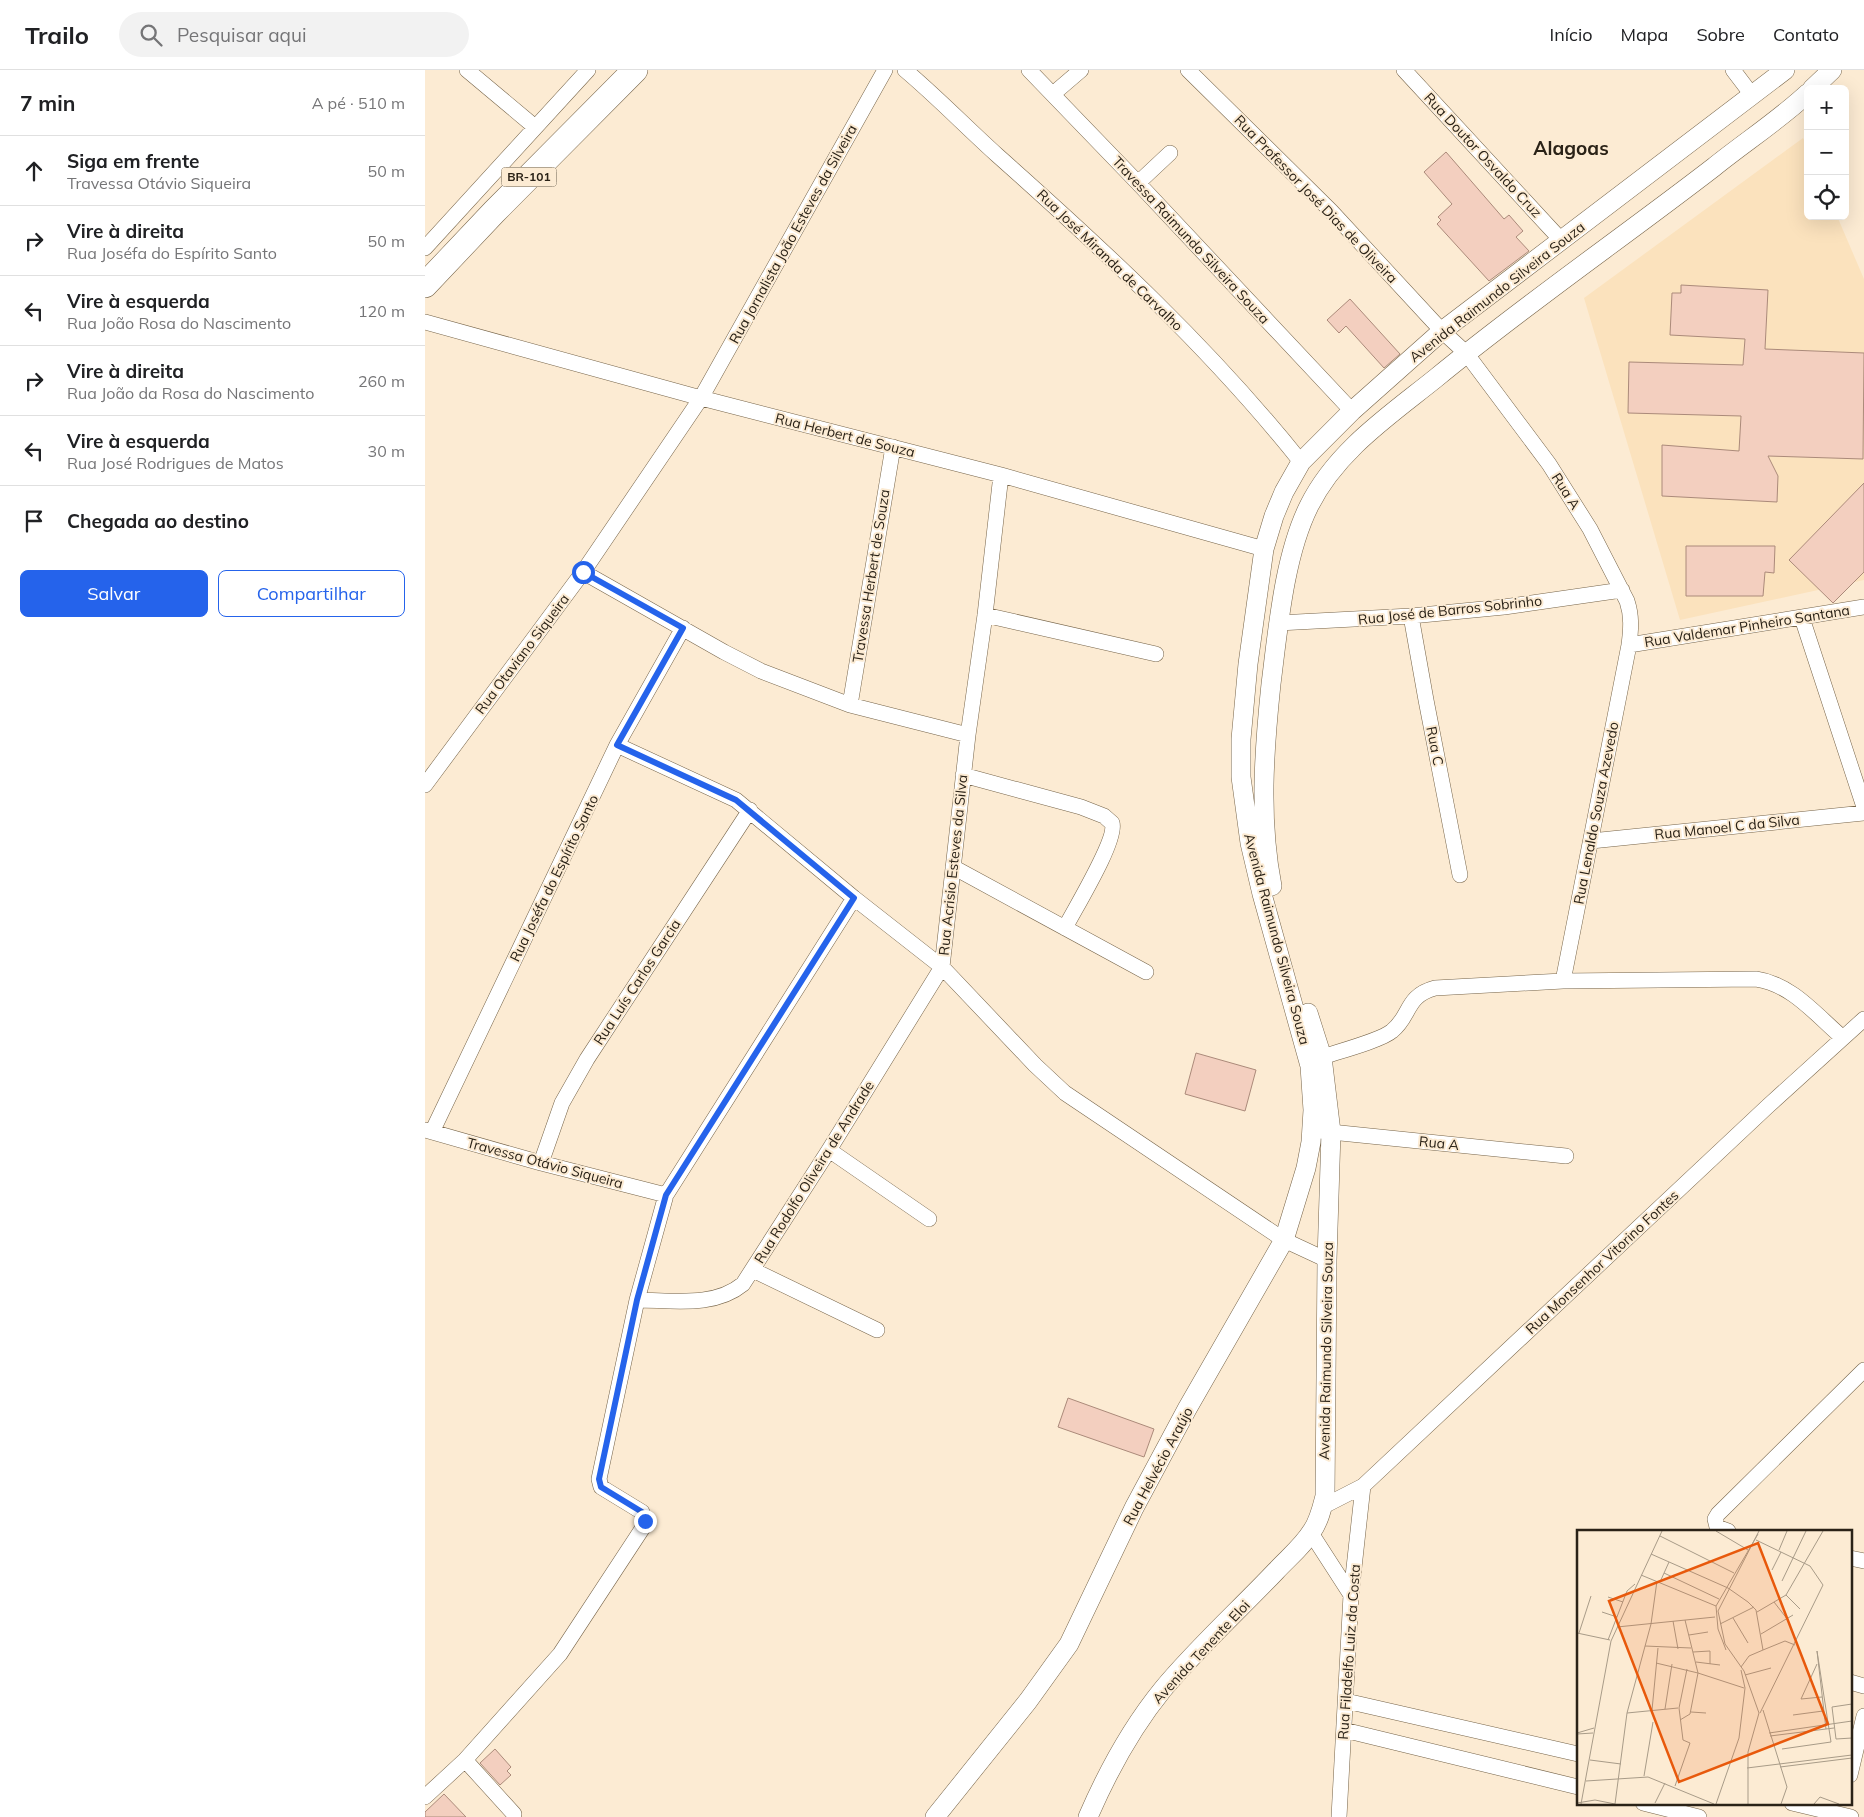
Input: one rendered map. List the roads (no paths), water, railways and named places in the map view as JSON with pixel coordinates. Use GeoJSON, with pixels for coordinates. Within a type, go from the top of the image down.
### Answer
{"type":"FeatureCollection","features":[{"type":"Feature","properties":{"kind":"highway","name":"BR-101"},"geometry":{"type":"LineString","coordinates":[[425,285],[494,212],[635,70]]}},
{"type":"Feature","properties":{"kind":"street"},"geometry":{"type":"LineString","coordinates":[[467,70],[535,127]]}},
{"type":"Feature","properties":{"kind":"street"},"geometry":{"type":"LineString","coordinates":[[425,248],[431,230],[535,127],[588,70]]}},
{"type":"Feature","properties":{"kind":"street","name":"Rua Jornalista João Esteves da Silveira"},"geometry":{"type":"LineString","coordinates":[[701,398],[885,70]]}},
{"type":"Feature","properties":{"kind":"street","name":"Travessa Raimundo Silveira Souza"},"geometry":{"type":"LineString","coordinates":[[1029,70],[1138,183],[1351,411]]}},
{"type":"Feature","properties":{"kind":"street"},"geometry":{"type":"LineString","coordinates":[[1053,94],[1081,70]]}},
{"type":"Feature","properties":{"kind":"street","name":"Rua Professor José Dias de Oliveira"},"geometry":{"type":"LineString","coordinates":[[1188,70],[1331,211],[1442,331],[1466,353]]}},
{"type":"Feature","properties":{"kind":"street","name":"Rua Doutor Osvaldo Cruz"},"geometry":{"type":"LineString","coordinates":[[1404,70],[1562,241]]}},
{"type":"Feature","properties":{"kind":"street"},"geometry":{"type":"LineString","coordinates":[[1733,70],[1752,95]]}},
{"type":"Feature","properties":{"kind":"street","name":"Avenida Raimundo Silveira Souza"},"geometry":{"type":"LineString","coordinates":[[1313,1084],[1315,1058],[1262,894],[1250,843],[1241,777],[1241,739],[1248,664],[1264,549],[1284,492],[1301,462],[1351,411],[1442,331],[1785,70]]}},
{"type":"Feature","properties":{"kind":"street"},"geometry":{"type":"LineString","coordinates":[[1816,85],[1832,70]]}},
{"type":"Feature","properties":{"kind":"street","name":"Rua José Miranda de Carvalho"},"geometry":{"type":"LineString","coordinates":[[912,72],[1150,296],[1227,374],[1267,419],[1301,462]]}},
{"type":"Feature","properties":{"kind":"street","name":"Avenida Raimundo Silveira Souza"},"geometry":{"type":"LineString","coordinates":[[1324,1501],[1327,1260],[1331,1132],[1315,1058],[1277,914],[1264,837],[1263,810],[1265,765],[1278,624],[1297,534],[1308,507],[1323,481],[1375,426],[1466,353],[1697,180],[1804,95]]}},
{"type":"Feature","properties":{"kind":"street"},"geometry":{"type":"LineString","coordinates":[[1138,183],[1170,153]]}},
{"type":"Feature","properties":{"kind":"street","name":"Rua Herbert de Souza"},"geometry":{"type":"LineString","coordinates":[[425,322],[701,398],[1001,475],[1264,549]]}},
{"type":"Feature","properties":{"kind":"street","name":"Rua A"},"geometry":{"type":"LineString","coordinates":[[1466,353],[1549,464],[1590,529],[1622,590],[1631,612],[1632,625],[1629,645]]}},
{"type":"Feature","properties":{"kind":"street","name":"Rua Otaviano Siqueira"},"geometry":{"type":"LineString","coordinates":[[425,785],[583,572],[701,398]]}},
{"type":"Feature","properties":{"kind":"street","name":"Travessa Herbert de Souza"},"geometry":{"type":"LineString","coordinates":[[850,705],[893,447]]}},
{"type":"Feature","properties":{"kind":"street","name":"Rua Acrisio Esteves da Silva"},"geometry":{"type":"LineString","coordinates":[[1001,475],[985,615],[963,775],[942,966],[1035,1065],[1065,1093],[1284,1240],[1327,1260]]}},
{"type":"Feature","properties":{"kind":"street"},"geometry":{"type":"LineString","coordinates":[[583,572],[761,671],[850,705],[968,735]]}},
{"type":"Feature","properties":{"kind":"street","name":"Rua José de Barros Sobrinho"},"geometry":{"type":"LineString","coordinates":[[1278,624],[1504,608],[1622,590]]}},
{"type":"Feature","properties":{"kind":"street","name":"Rua Valdemar Pinheiro Santana"},"geometry":{"type":"LineString","coordinates":[[1629,645],[1802,618],[1864,606]]}},
{"type":"Feature","properties":{"kind":"street"},"geometry":{"type":"LineString","coordinates":[[985,615],[1156,654]]}},
{"type":"Feature","properties":{"kind":"street","name":"Rua C"},"geometry":{"type":"LineString","coordinates":[[1411,616],[1460,875]]}},
{"type":"Feature","properties":{"kind":"street"},"geometry":{"type":"LineString","coordinates":[[1802,618],[1864,807]]}},
{"type":"Feature","properties":{"kind":"street","name":"Rua Joséfa do Espírito Santo"},"geometry":{"type":"LineString","coordinates":[[429,1131],[617,745],[683,628]]}},
{"type":"Feature","properties":{"kind":"street","name":"Rua Lenaldo Souza Azevedo"},"geometry":{"type":"LineString","coordinates":[[1563,981],[1629,645]]}},
{"type":"Feature","properties":{"kind":"street"},"geometry":{"type":"LineString","coordinates":[[617,745],[736,800],[854,898],[942,966]]}},
{"type":"Feature","properties":{"kind":"street"},"geometry":{"type":"LineString","coordinates":[[963,775],[1081,807],[1103,816],[1112,823],[1113,830],[1105,851],[1065,928]]}},
{"type":"Feature","properties":{"kind":"street","name":"Rua Luís Carlos Garcia"},"geometry":{"type":"LineString","coordinates":[[541,1163],[563,1103],[587,1059],[750,810]]}},
{"type":"Feature","properties":{"kind":"street","name":"Rua Manoel C da Silva"},"geometry":{"type":"LineString","coordinates":[[1591,841],[1864,813]]}},
{"type":"Feature","properties":{"kind":"street"},"geometry":{"type":"LineString","coordinates":[[953,867],[1146,972]]}},
{"type":"Feature","properties":{"kind":"street"},"geometry":{"type":"LineString","coordinates":[[425,1797],[465,1760],[560,1654],[644,1526],[645,1521],[642,1512],[601,1487],[599,1482],[637,1300],[666,1195],[854,898]]}},
{"type":"Feature","properties":{"kind":"street","name":"Rua Rodolfo Oliveira de Andrade"},"geometry":{"type":"LineString","coordinates":[[637,1300],[696,1301],[724,1296],[743,1284],[829,1150],[942,966]]}},
{"type":"Feature","properties":{"kind":"street"},"geometry":{"type":"LineString","coordinates":[[1563,981],[1756,979],[1770,981],[1795,996],[1843,1038]]}},
{"type":"Feature","properties":{"kind":"street","name":"Avenida Raimundo Silveira Souza"},"geometry":{"type":"LineString","coordinates":[[1315,1058],[1392,1032],[1413,1000],[1425,991],[1435,988],[1563,981]]}},
{"type":"Feature","properties":{"kind":"street","name":"Rua Monsenhor Vitorino Fontes"},"geometry":{"type":"LineString","coordinates":[[1324,1501],[1363,1486],[1864,1019]]}},
{"type":"Feature","properties":{"kind":"street","name":"Rua Helvécio Araújo"},"geometry":{"type":"LineString","coordinates":[[935,1817],[1027,1701],[1069,1644],[1152,1475],[1187,1409],[1284,1240],[1306,1168],[1312,1130],[1313,1084]]}},
{"type":"Feature","properties":{"kind":"street","name":"Rua A"},"geometry":{"type":"LineString","coordinates":[[1312,1130],[1566,1156]]}},
{"type":"Feature","properties":{"kind":"street","name":"Travessa Otávio Siqueira"},"geometry":{"type":"LineString","coordinates":[[429,1131],[541,1163],[666,1195]]}},
{"type":"Feature","properties":{"kind":"street"},"geometry":{"type":"LineString","coordinates":[[829,1150],[929,1219]]}},
{"type":"Feature","properties":{"kind":"street"},"geometry":{"type":"LineString","coordinates":[[1295,1208],[1328,1213]]}},
{"type":"Feature","properties":{"kind":"street"},"geometry":{"type":"LineString","coordinates":[[753,1270],[877,1330]]}},
{"type":"Feature","properties":{"kind":"street"},"geometry":{"type":"LineString","coordinates":[[1725,1530],[1717,1527],[1715,1519],[1718,1514],[1864,1370]]}},
{"type":"Feature","properties":{"kind":"street","name":"Rua Filadelfo Luiz da Costa"},"geometry":{"type":"LineString","coordinates":[[1339,1817],[1351,1595],[1363,1486]]}},
{"type":"Feature","properties":{"kind":"street","name":"Avenida Tenente Eloi"},"geometry":{"type":"LineString","coordinates":[[1088,1817],[1102,1787],[1138,1724],[1163,1690],[1208,1640],[1247,1602],[1311,1533],[1324,1501]]}},
{"type":"Feature","properties":{"kind":"street"},"geometry":{"type":"LineString","coordinates":[[1311,1533],[1351,1595]]}},
{"type":"Feature","properties":{"kind":"street"},"geometry":{"type":"LineString","coordinates":[[1851,1558],[1864,1561]]}},
{"type":"Feature","properties":{"kind":"street"},"geometry":{"type":"LineString","coordinates":[[1851,1682],[1864,1686]]}},
{"type":"Feature","properties":{"kind":"street"},"geometry":{"type":"LineString","coordinates":[[1346,1700],[1577,1754]]}},
{"type":"Feature","properties":{"kind":"street"},"geometry":{"type":"LineString","coordinates":[[1851,1771],[1864,1716]]}},
{"type":"Feature","properties":{"kind":"street"},"geometry":{"type":"LineString","coordinates":[[1344,1730],[1577,1788]]}},
{"type":"Feature","properties":{"kind":"street"},"geometry":{"type":"LineString","coordinates":[[465,1760],[514,1814]]}},
{"type":"Feature","properties":{"kind":"street"},"geometry":{"type":"LineString","coordinates":[[1647,1804],[1699,1817]]}},
{"type":"Feature","properties":{"kind":"street"},"geometry":{"type":"LineString","coordinates":[[1797,1804],[1844,1813]]}},
{"type":"Feature","properties":{"kind":"district","name":"Alagoas"},"geometry":{"type":"Point","coordinates":[1571,148]}}]}
